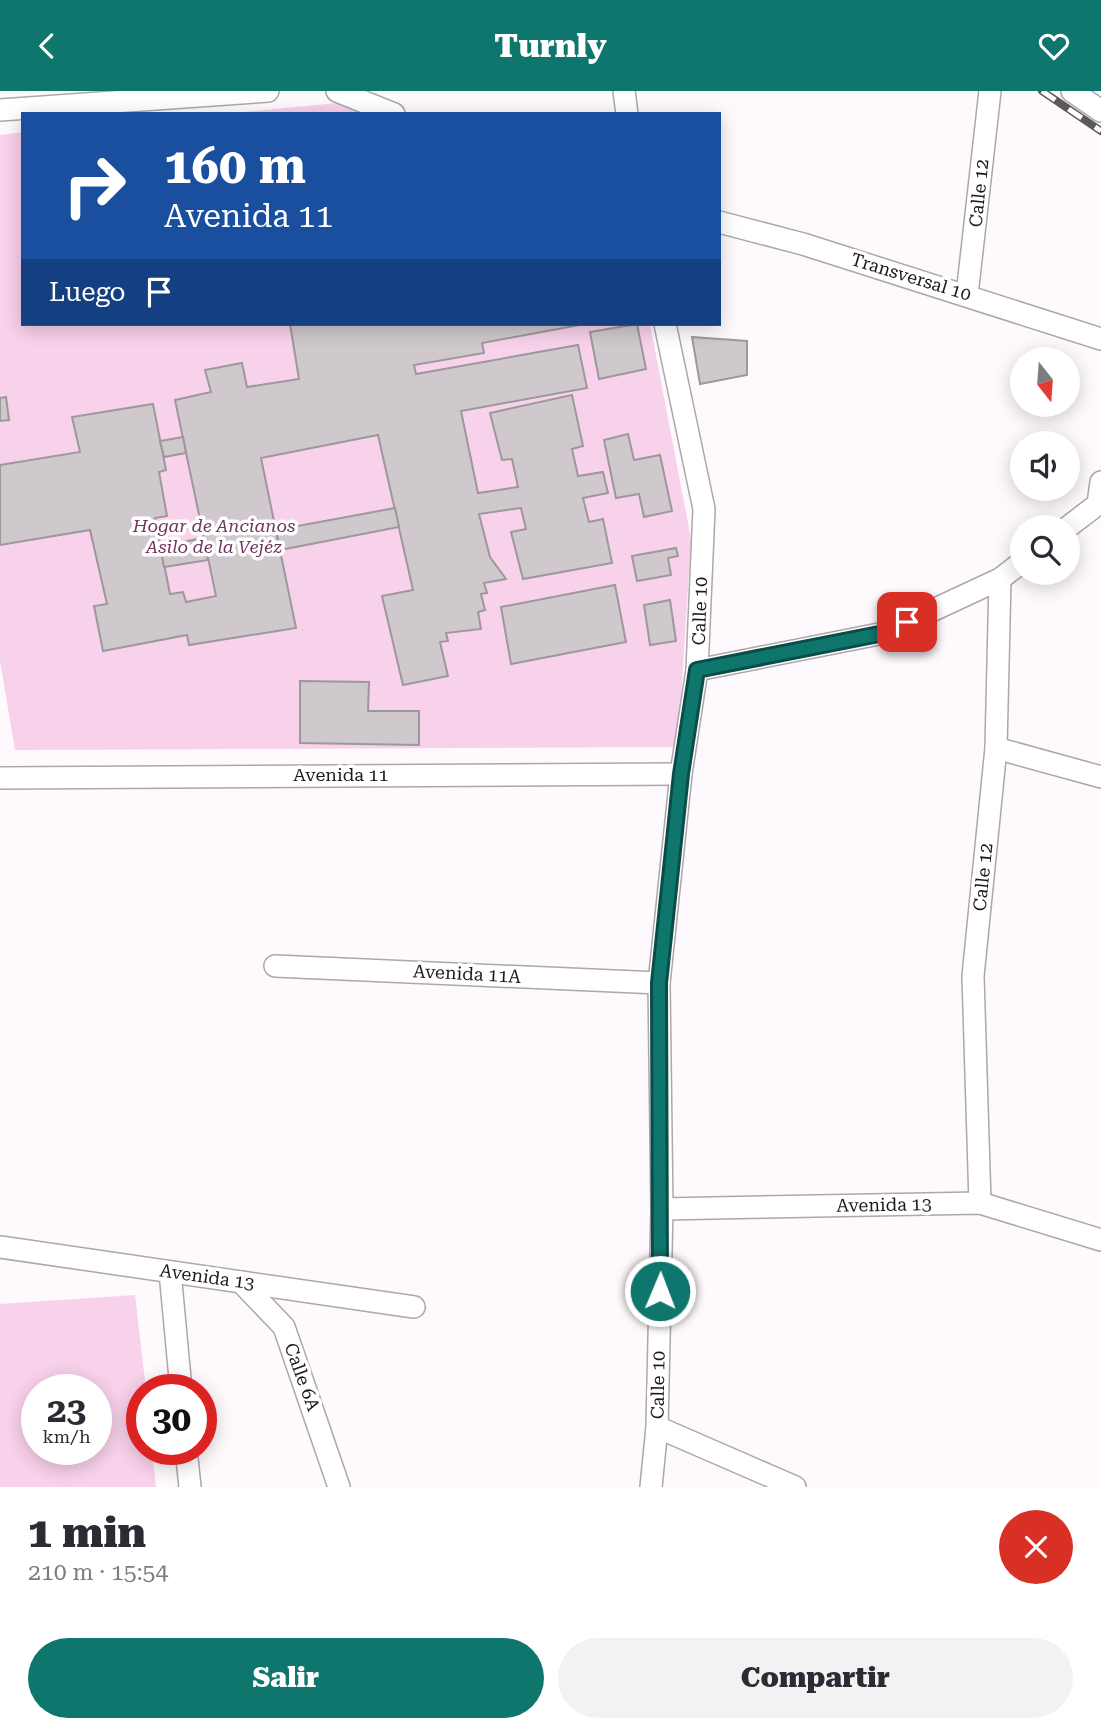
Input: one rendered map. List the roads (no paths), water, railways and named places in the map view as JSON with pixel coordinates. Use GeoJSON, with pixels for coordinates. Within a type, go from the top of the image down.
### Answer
{"type":"FeatureCollection","features":[{"type":"Feature","properties":{"kind":"street"},"geometry":{"type":"LineString","coordinates":[[0,110],[268,91]]}},
{"type":"Feature","properties":{"kind":"street"},"geometry":{"type":"LineString","coordinates":[[337,91],[389,112]]}},
{"type":"Feature","properties":{"kind":"street"},"geometry":{"type":"LineString","coordinates":[[624,91],[627,112]]}},
{"type":"Feature","properties":{"kind":"street","name":"Calle 12"},"geometry":{"type":"LineString","coordinates":[[967,295],[990,91]]}},
{"type":"Feature","properties":{"kind":"street"},"geometry":{"type":"LineString","coordinates":[[1072,91],[1101,111]]}},
{"type":"Feature","properties":{"kind":"street","name":"Transversal 10"},"geometry":{"type":"LineString","coordinates":[[721,223],[967,295],[1101,339]]}},
{"type":"Feature","properties":{"kind":"street","name":"Calle 10"},"geometry":{"type":"LineString","coordinates":[[651,1487],[657,1427],[662,1209],[659,983],[681,774],[697,670],[704,509],[665,326]]}},
{"type":"Feature","properties":{"kind":"street"},"geometry":{"type":"LineString","coordinates":[[1080,517],[1098,503],[1101,482]]}},
{"type":"Feature","properties":{"kind":"street"},"geometry":{"type":"LineString","coordinates":[[697,670],[884,633],[1000,579],[1010,571]]}},
{"type":"Feature","properties":{"kind":"street","name":"Calle 12"},"geometry":{"type":"LineString","coordinates":[[981,1203],[974,976],[996,748],[1000,579]]}},
{"type":"Feature","properties":{"kind":"street"},"geometry":{"type":"LineString","coordinates":[[996,748],[1101,778]]}},
{"type":"Feature","properties":{"kind":"street","name":"Avenida 11"},"geometry":{"type":"LineString","coordinates":[[0,778],[681,774]]}},
{"type":"Feature","properties":{"kind":"street","name":"Avenida 11A"},"geometry":{"type":"LineString","coordinates":[[275,966],[659,983]]}},
{"type":"Feature","properties":{"kind":"street","name":"Avenida 13"},"geometry":{"type":"LineString","coordinates":[[662,1209],[981,1203],[1101,1240]]}},
{"type":"Feature","properties":{"kind":"street","name":"Avenida 13"},"geometry":{"type":"LineString","coordinates":[[0,1247],[414,1307]]}},
{"type":"Feature","properties":{"kind":"street"},"geometry":{"type":"LineString","coordinates":[[170,1272],[180,1374]]}},
{"type":"Feature","properties":{"kind":"street","name":"Calle 6A"},"geometry":{"type":"LineString","coordinates":[[242,1282],[284,1327],[339,1487]]}},
{"type":"Feature","properties":{"kind":"street"},"geometry":{"type":"LineString","coordinates":[[657,1427],[795,1487]]}},
{"type":"Feature","properties":{"kind":"street"},"geometry":{"type":"LineString","coordinates":[[188,1465],[190,1487]]}},
{"type":"Feature","properties":{"kind":"railway"},"geometry":{"type":"LineString","coordinates":[[1042,91],[1101,131]]}},
{"type":"Feature","properties":{"kind":"park label","name":"Hogar de Ancianos Asilo de la Vejéz"},"geometry":{"type":"Point","coordinates":[214,536]}}]}
